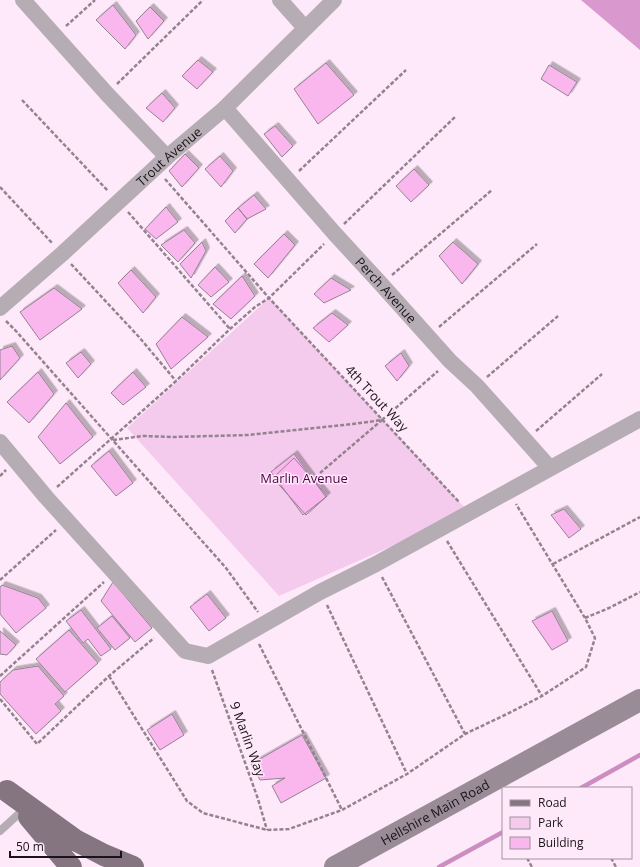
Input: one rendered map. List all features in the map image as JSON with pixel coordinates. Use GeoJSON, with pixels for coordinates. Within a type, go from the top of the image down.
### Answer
{"type":"FeatureCollection","features":[{"type":"Feature","properties":{"kind":"main road","name":"Hellshire Main Road"},"geometry":{"type":"LineString","coordinates":[[335,867],[640,700]]}},
{"type":"Feature","properties":{"kind":"main road"},"geometry":{"type":"LineString","coordinates":[[4,788],[71,867]]}},
{"type":"Feature","properties":{"kind":"main road"},"geometry":{"type":"LineString","coordinates":[[4,788],[75,840],[104,855],[133,867]]}},
{"type":"Feature","properties":{"kind":"street"},"geometry":{"type":"LineString","coordinates":[[23,0],[107,94],[167,157]]}},
{"type":"Feature","properties":{"kind":"street"},"geometry":{"type":"LineString","coordinates":[[280,0],[305,28]]}},
{"type":"Feature","properties":{"kind":"street","name":"Trout Avenue"},"geometry":{"type":"LineString","coordinates":[[2,315],[62,254],[167,157],[225,108],[334,0]]}},
{"type":"Feature","properties":{"kind":"street","name":"Perch Avenue"},"geometry":{"type":"LineString","coordinates":[[225,108],[335,234],[382,284],[450,361],[476,386],[550,468]]}},
{"type":"Feature","properties":{"kind":"street"},"geometry":{"type":"LineString","coordinates":[[0,442],[46,497],[164,630],[185,651],[208,656],[267,624],[320,592],[376,564],[640,419]]}},
{"type":"Feature","properties":{"kind":"lane"},"geometry":{"type":"LineString","coordinates":[[0,831],[23,810]]}},
{"type":"Feature","properties":{"kind":"path"},"geometry":{"type":"LineString","coordinates":[[55,36],[95,0]]}},
{"type":"Feature","properties":{"kind":"path"},"geometry":{"type":"LineString","coordinates":[[107,94],[203,0]]}},
{"type":"Feature","properties":{"kind":"path"},"geometry":{"type":"LineString","coordinates":[[288,181],[406,70]]}},
{"type":"Feature","properties":{"kind":"path"},"geometry":{"type":"LineString","coordinates":[[46,497],[112,440],[230,329],[255,307],[269,298],[456,116]]}},
{"type":"Feature","properties":{"kind":"path","name":"4th Trout Way"},"geometry":{"type":"LineString","coordinates":[[155,168],[269,298],[469,512]]}},
{"type":"Feature","properties":{"kind":"path"},"geometry":{"type":"LineString","coordinates":[[0,187],[139,337],[176,381]]}},
{"type":"Feature","properties":{"kind":"path"},"geometry":{"type":"LineString","coordinates":[[382,284],[492,190]]}},
{"type":"Feature","properties":{"kind":"path"},"geometry":{"type":"LineString","coordinates":[[428,336],[536,244]]}},
{"type":"Feature","properties":{"kind":"path"},"geometry":{"type":"LineString","coordinates":[[2,315],[226,568],[267,624]]}},
{"type":"Feature","properties":{"kind":"path"},"geometry":{"type":"LineString","coordinates":[[476,386],[558,316]]}},
{"type":"Feature","properties":{"kind":"path"},"geometry":{"type":"LineString","coordinates":[[320,472],[450,361]]}},
{"type":"Feature","properties":{"kind":"path"},"geometry":{"type":"LineString","coordinates":[[524,440],[602,374]]}},
{"type":"Feature","properties":{"kind":"path"},"geometry":{"type":"LineString","coordinates":[[112,440],[143,436],[174,437],[248,435],[382,420]]}},
{"type":"Feature","properties":{"kind":"path"},"geometry":{"type":"LineString","coordinates":[[109,676],[187,801],[203,813],[266,830],[288,829],[342,810],[407,774],[465,734],[542,696],[586,666],[595,638],[585,618],[508,492]]}},
{"type":"Feature","properties":{"kind":"path"},"geometry":{"type":"LineString","coordinates":[[552,564],[640,516]]}},
{"type":"Feature","properties":{"kind":"path"},"geometry":{"type":"LineString","coordinates":[[0,580],[67,520]]}},
{"type":"Feature","properties":{"kind":"path"},"geometry":{"type":"LineString","coordinates":[[440,528],[542,696]]}},
{"type":"Feature","properties":{"kind":"path"},"geometry":{"type":"LineString","coordinates":[[376,564],[465,734]]}},
{"type":"Feature","properties":{"kind":"path"},"geometry":{"type":"LineString","coordinates":[[0,676],[114,572]]}},
{"type":"Feature","properties":{"kind":"path"},"geometry":{"type":"LineString","coordinates":[[320,592],[407,774]]}},
{"type":"Feature","properties":{"kind":"path"},"geometry":{"type":"LineString","coordinates":[[585,618],[609,608],[640,592]]}},
{"type":"Feature","properties":{"kind":"path"},"geometry":{"type":"LineString","coordinates":[[0,699],[37,744],[109,676],[164,630]]}},
{"type":"Feature","properties":{"kind":"path"},"geometry":{"type":"LineString","coordinates":[[252,632],[342,810]]}},
{"type":"Feature","properties":{"kind":"path","name":"9 Marlin Way"},"geometry":{"type":"LineString","coordinates":[[208,656],[258,799],[266,830]]}},
{"type":"Feature","properties":{"kind":"green space","name":"Marlin Avenue"},"geometry":{"type":"Polygon","coordinates":[[[269,298],[469,512],[279,596],[127,428],[269,298]]]}},
{"type":"Feature","properties":{"kind":"shaded area"},"geometry":{"type":"Polygon","coordinates":[[[581,0],[640,0],[640,50],[581,0]]]}},
{"type":"Feature","properties":{"kind":"building"},"geometry":{"type":"Polygon","coordinates":[[[113,5],[136,35],[125,49],[96,20],[113,5]]]}},
{"type":"Feature","properties":{"kind":"building"},"geometry":{"type":"Polygon","coordinates":[[[150,7],[164,21],[148,39],[136,21],[150,7]]]}},
{"type":"Feature","properties":{"kind":"building"},"geometry":{"type":"Polygon","coordinates":[[[198,60],[213,72],[197,89],[182,76],[198,60]]]}},
{"type":"Feature","properties":{"kind":"building"},"geometry":{"type":"Polygon","coordinates":[[[326,63],[354,95],[318,124],[294,89],[326,63]]]}},
{"type":"Feature","properties":{"kind":"building"},"geometry":{"type":"Polygon","coordinates":[[[549,65],[577,82],[568,96],[541,79],[549,65]]]}},
{"type":"Feature","properties":{"kind":"building"},"geometry":{"type":"Polygon","coordinates":[[[162,93],[175,108],[163,122],[146,108],[162,93]]]}},
{"type":"Feature","properties":{"kind":"building"},"geometry":{"type":"Polygon","coordinates":[[[275,126],[293,146],[282,157],[264,134],[275,126]]]}},
{"type":"Feature","properties":{"kind":"building"},"geometry":{"type":"Polygon","coordinates":[[[185,154],[199,168],[182,187],[169,171],[185,154]]]}},
{"type":"Feature","properties":{"kind":"building"},"geometry":{"type":"Polygon","coordinates":[[[220,156],[233,171],[221,187],[205,169],[220,156]]]}},
{"type":"Feature","properties":{"kind":"building"},"geometry":{"type":"Polygon","coordinates":[[[414,169],[429,185],[411,202],[396,186],[414,169]]]}},
{"type":"Feature","properties":{"kind":"building"},"geometry":{"type":"Polygon","coordinates":[[[254,195],[266,209],[247,219],[238,208],[254,195]]]}},
{"type":"Feature","properties":{"kind":"building"},"geometry":{"type":"Polygon","coordinates":[[[166,207],[178,222],[156,239],[145,229],[166,207]]]}},
{"type":"Feature","properties":{"kind":"building"},"geometry":{"type":"Polygon","coordinates":[[[238,208],[247,219],[235,233],[225,221],[238,208]]]}},
{"type":"Feature","properties":{"kind":"building"},"geometry":{"type":"Polygon","coordinates":[[[184,230],[195,243],[178,262],[161,245],[184,230]]]}},
{"type":"Feature","properties":{"kind":"building"},"geometry":{"type":"Polygon","coordinates":[[[284,234],[295,245],[268,278],[254,264],[284,234]]]}},
{"type":"Feature","properties":{"kind":"building"},"geometry":{"type":"Polygon","coordinates":[[[202,242],[206,251],[191,278],[180,264],[202,242]]]}},
{"type":"Feature","properties":{"kind":"building"},"geometry":{"type":"Polygon","coordinates":[[[453,242],[478,264],[462,284],[439,256],[453,242]]]}},
{"type":"Feature","properties":{"kind":"building"},"geometry":{"type":"Polygon","coordinates":[[[215,267],[229,282],[211,297],[198,285],[215,267]]]}},
{"type":"Feature","properties":{"kind":"building"},"geometry":{"type":"Polygon","coordinates":[[[131,270],[156,297],[143,313],[118,283],[131,270]]]}},
{"type":"Feature","properties":{"kind":"building"},"geometry":{"type":"Polygon","coordinates":[[[242,276],[255,296],[231,319],[213,304],[242,276]]]}},
{"type":"Feature","properties":{"kind":"building"},"geometry":{"type":"Polygon","coordinates":[[[331,278],[351,290],[324,303],[314,294],[331,278]]]}},
{"type":"Feature","properties":{"kind":"building"},"geometry":{"type":"Polygon","coordinates":[[[54,288],[82,309],[40,340],[20,312],[54,288]]]}},
{"type":"Feature","properties":{"kind":"building"},"geometry":{"type":"Polygon","coordinates":[[[332,313],[348,325],[329,342],[313,328],[332,313]]]}},
{"type":"Feature","properties":{"kind":"building"},"geometry":{"type":"Polygon","coordinates":[[[182,317],[208,337],[171,369],[156,344],[182,317]]]}},
{"type":"Feature","properties":{"kind":"building"},"geometry":{"type":"Polygon","coordinates":[[[12,346],[20,358],[0,380],[0,350],[12,346]]]}},
{"type":"Feature","properties":{"kind":"building"},"geometry":{"type":"Polygon","coordinates":[[[81,352],[91,364],[78,378],[66,363],[81,352]]]}},
{"type":"Feature","properties":{"kind":"building"},"geometry":{"type":"Polygon","coordinates":[[[401,353],[409,366],[397,381],[385,366],[401,353]]]}},
{"type":"Feature","properties":{"kind":"building"},"geometry":{"type":"Polygon","coordinates":[[[38,372],[54,394],[29,423],[7,402],[38,372]]]}},
{"type":"Feature","properties":{"kind":"building"},"geometry":{"type":"Polygon","coordinates":[[[133,372],[146,387],[123,405],[111,393],[133,372]]]}},
{"type":"Feature","properties":{"kind":"building"},"geometry":{"type":"Polygon","coordinates":[[[66,403],[93,437],[60,464],[38,437],[66,403]]]}},
{"type":"Feature","properties":{"kind":"building"},"geometry":{"type":"Polygon","coordinates":[[[109,451],[133,483],[116,496],[91,466],[109,451]]]}},
{"type":"Feature","properties":{"kind":"building"},"geometry":{"type":"Polygon","coordinates":[[[294,454],[326,497],[303,515],[271,472],[294,454]]]}},
{"type":"Feature","properties":{"kind":"building"},"geometry":{"type":"Polygon","coordinates":[[[294,458],[327,496],[306,515],[273,478],[294,458]]]}},
{"type":"Feature","properties":{"kind":"building"},"geometry":{"type":"Polygon","coordinates":[[[564,509],[581,529],[569,538],[551,515],[564,509]]]}},
{"type":"Feature","properties":{"kind":"building"},"geometry":{"type":"Polygon","coordinates":[[[113,582],[152,628],[135,642],[101,601],[113,582]]]}},
{"type":"Feature","properties":{"kind":"building"},"geometry":{"type":"Polygon","coordinates":[[[2,585],[38,598],[46,608],[16,633],[0,614],[0,587],[2,585]]]}},
{"type":"Feature","properties":{"kind":"building"},"geometry":{"type":"Polygon","coordinates":[[[207,594],[226,618],[209,631],[190,607],[207,594]]]}},
{"type":"Feature","properties":{"kind":"building"},"geometry":{"type":"Polygon","coordinates":[[[81,610],[111,649],[101,656],[88,639],[83,643],[66,621],[81,610]]]}},
{"type":"Feature","properties":{"kind":"building"},"geometry":{"type":"Polygon","coordinates":[[[552,611],[568,641],[552,650],[532,621],[552,611]]]}},
{"type":"Feature","properties":{"kind":"building"},"geometry":{"type":"Polygon","coordinates":[[[112,616],[130,638],[115,650],[97,628],[112,616]]]}},
{"type":"Feature","properties":{"kind":"building"},"geometry":{"type":"Polygon","coordinates":[[[69,630],[98,663],[65,692],[36,659],[69,630]]]}},
{"type":"Feature","properties":{"kind":"building"},"geometry":{"type":"Polygon","coordinates":[[[0,631],[16,645],[7,655],[0,654],[0,631]]]}},
{"type":"Feature","properties":{"kind":"building"},"geometry":{"type":"Polygon","coordinates":[[[38,666],[64,696],[55,704],[61,711],[36,734],[0,694],[0,682],[13,670],[38,666]]]}},
{"type":"Feature","properties":{"kind":"building"},"geometry":{"type":"Polygon","coordinates":[[[172,714],[184,735],[160,750],[147,730],[172,714]]]}},
{"type":"Feature","properties":{"kind":"building"},"geometry":{"type":"Polygon","coordinates":[[[302,735],[326,778],[281,803],[272,786],[285,778],[260,780],[251,764],[302,735]]]}},
{"type":"Feature","properties":{"kind":"waterway"},"geometry":{"type":"LineString","coordinates":[[583,787],[640,755]]}},
{"type":"Feature","properties":{"kind":"waterway"},"geometry":{"type":"LineString","coordinates":[[439,867],[502,833]]}}]}
